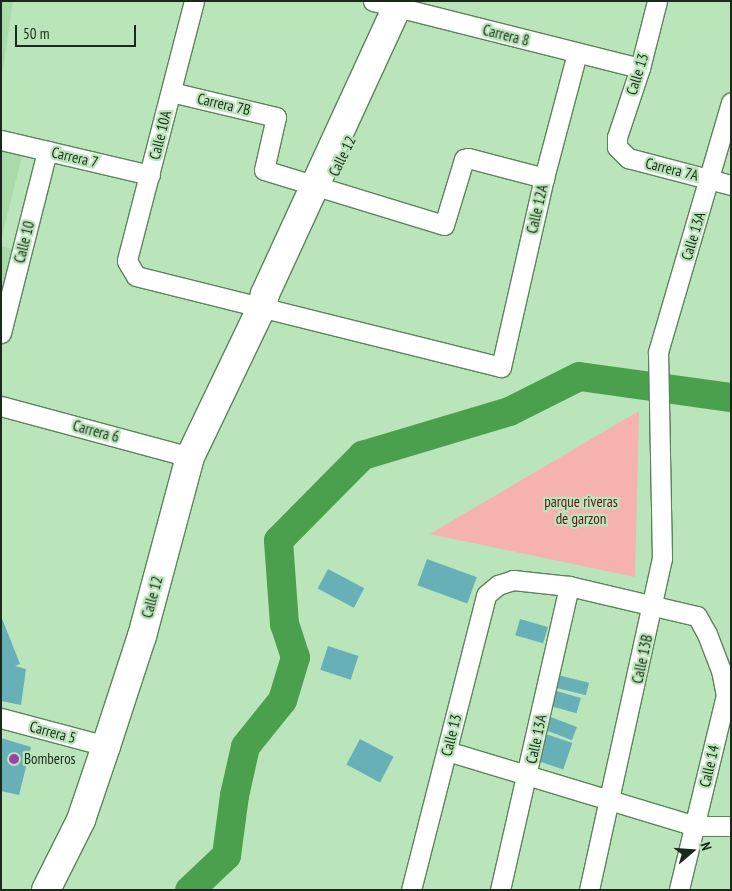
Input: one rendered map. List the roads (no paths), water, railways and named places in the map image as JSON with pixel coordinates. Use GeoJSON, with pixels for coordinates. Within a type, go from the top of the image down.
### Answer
{"type":"FeatureCollection","features":[{"type":"Feature","properties":{"kind":"street","name":"Calle 10A"},"geometry":{"type":"LineString","coordinates":[[194,1],[127,261],[136,276],[262,307]]}},
{"type":"Feature","properties":{"kind":"street","name":"Calle 13"},"geometry":{"type":"LineString","coordinates":[[618,147],[617,137],[640,68],[657,1]]}},
{"type":"Feature","properties":{"kind":"street","name":"Carrera 8"},"geometry":{"type":"LineString","coordinates":[[399,4],[577,53],[640,68]]}},
{"type":"Feature","properties":{"kind":"street","name":"Calle 12"},"geometry":{"type":"LineString","coordinates":[[46,890],[81,820],[106,746],[142,636],[190,457],[262,307],[274,298],[399,4]]}},
{"type":"Feature","properties":{"kind":"street","name":"Calle 12A"},"geometry":{"type":"LineString","coordinates":[[262,307],[501,366],[544,178],[577,53]]}},
{"type":"Feature","properties":{"kind":"street","name":"Carrera 7B"},"geometry":{"type":"LineString","coordinates":[[171,92],[276,117],[264,170],[321,187]]}},
{"type":"Feature","properties":{"kind":"street","name":"Calle 13A"},"geometry":{"type":"LineString","coordinates":[[657,424],[656,371],[658,352],[711,178],[731,102]]}},
{"type":"Feature","properties":{"kind":"street","name":"Carrera 7"},"geometry":{"type":"LineString","coordinates":[[1,140],[150,175]]}},
{"type":"Feature","properties":{"kind":"street","name":"Carrera 7A"},"geometry":{"type":"LineString","coordinates":[[618,147],[628,158],[711,178],[731,185]]}},
{"type":"Feature","properties":{"kind":"street","name":"Calle 10"},"geometry":{"type":"LineString","coordinates":[[1,333],[47,151]]}},
{"type":"Feature","properties":{"kind":"street"},"geometry":{"type":"LineString","coordinates":[[321,187],[444,225],[464,160],[468,158],[544,178]]}},
{"type":"Feature","properties":{"kind":"street","name":"Carrera 6"},"geometry":{"type":"LineString","coordinates":[[1,406],[190,457]]}},
{"type":"Feature","properties":{"kind":"street","name":"Calle 13B"},"geometry":{"type":"LineString","coordinates":[[589,890],[611,800],[662,559],[657,424]]}},
{"type":"Feature","properties":{"kind":"street","name":"Calle 13"},"geometry":{"type":"LineString","coordinates":[[411,890],[486,595],[498,585],[513,580],[569,586]]}},
{"type":"Feature","properties":{"kind":"street"},"geometry":{"type":"LineString","coordinates":[[569,586],[653,606]]}},
{"type":"Feature","properties":{"kind":"street","name":"Calle 13A"},"geometry":{"type":"LineString","coordinates":[[500,890],[528,776],[569,586]]}},
{"type":"Feature","properties":{"kind":"street","name":"Calle 14"},"geometry":{"type":"LineString","coordinates":[[653,606],[697,616],[721,670],[726,695],[679,890]]}},
{"type":"Feature","properties":{"kind":"street","name":"Carrera 5"},"geometry":{"type":"LineString","coordinates":[[1,718],[106,746]]}},
{"type":"Feature","properties":{"kind":"street"},"geometry":{"type":"LineString","coordinates":[[447,751],[695,826],[731,826]]}},
{"type":"Feature","properties":{"kind":"waterway"},"geometry":{"type":"LineString","coordinates":[[189,890],[226,855],[234,795],[245,746],[282,700],[295,657],[284,624],[278,540],[362,455],[509,411],[579,376],[731,397]]}},
{"type":"Feature","properties":{"kind":"place","name":"Bomberos"},"geometry":{"type":"Point","coordinates":[14,759]}},
{"type":"Feature","properties":{"kind":"park label","name":"parque riveras de garzon"},"geometry":{"type":"Point","coordinates":[581,510]}}]}
